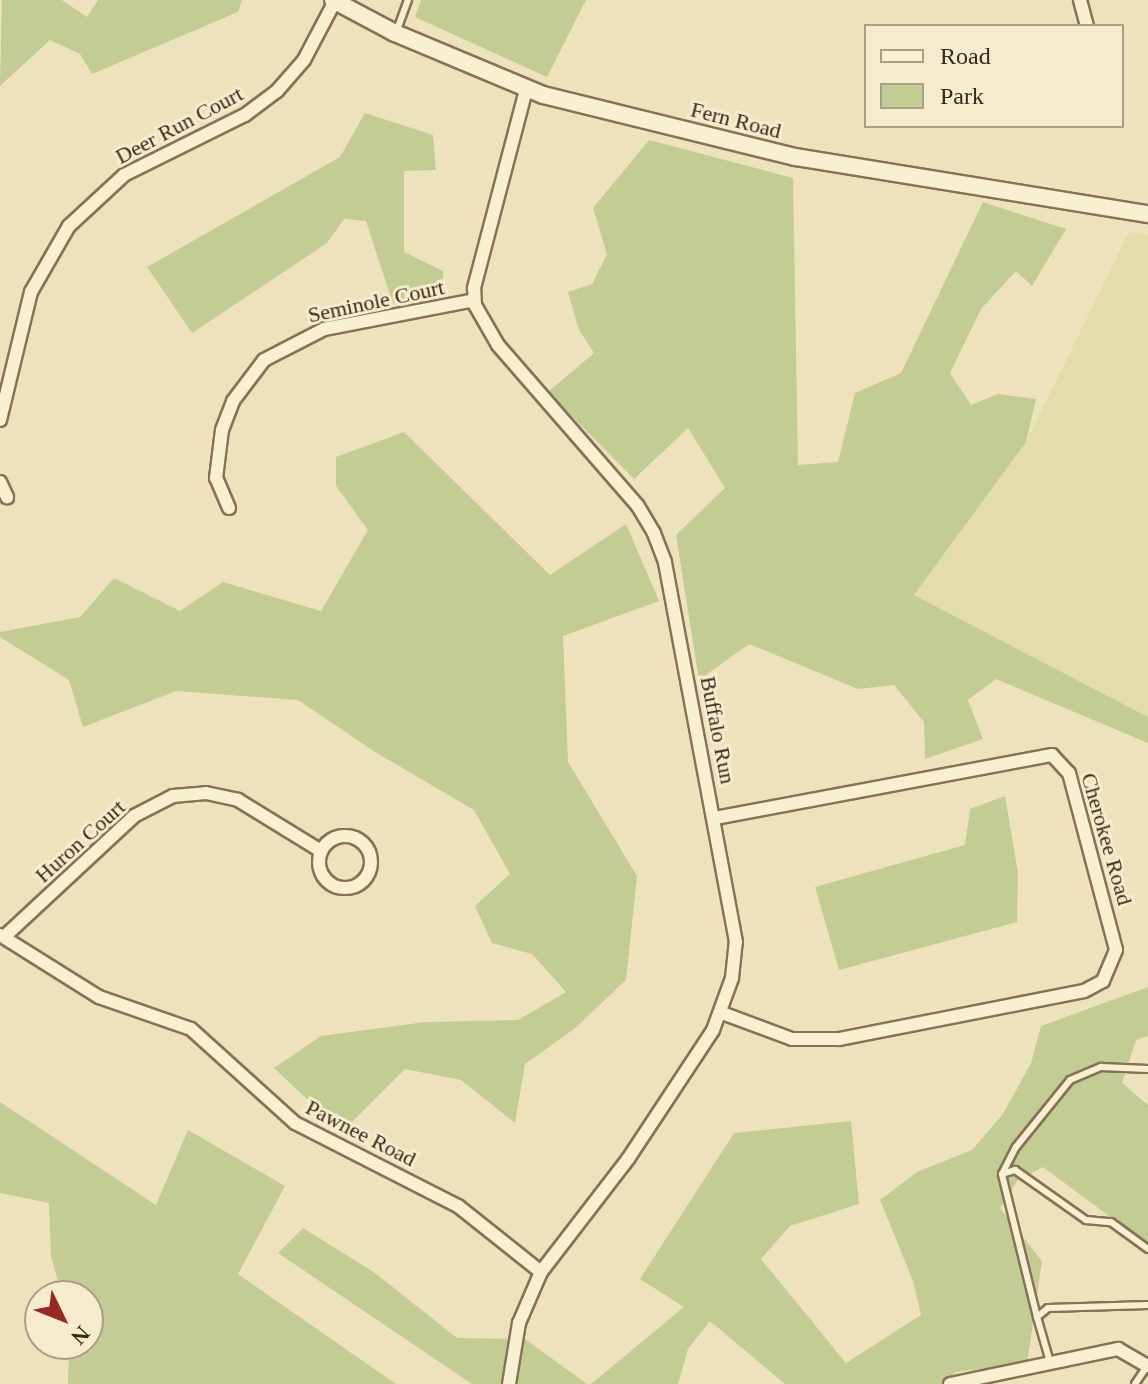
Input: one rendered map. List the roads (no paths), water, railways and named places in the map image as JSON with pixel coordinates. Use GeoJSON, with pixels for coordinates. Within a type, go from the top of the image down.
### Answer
{"type":"FeatureCollection","features":[{"type":"Feature","properties":{"kind":"street","name":"Fern Road"},"geometry":{"type":"LineString","coordinates":[[334,0],[395,33],[526,90],[795,157],[1148,214]]}},
{"type":"Feature","properties":{"kind":"street","name":"Deer Run Court"},"geometry":{"type":"LineString","coordinates":[[0,420],[31,292],[69,226],[124,175],[262,104],[304,60],[334,0]]}},
{"type":"Feature","properties":{"kind":"street"},"geometry":{"type":"LineString","coordinates":[[1080,0],[1086,24]]}},
{"type":"Feature","properties":{"kind":"street"},"geometry":{"type":"LineString","coordinates":[[474,300],[526,90]]}},
{"type":"Feature","properties":{"kind":"street","name":"Seminole Court"},"geometry":{"type":"LineString","coordinates":[[229,508],[216,478],[222,430],[233,401],[264,360],[324,329],[474,300]]}},
{"type":"Feature","properties":{"kind":"street","name":"Buffalo Run"},"geometry":{"type":"LineString","coordinates":[[474,300],[498,345],[637,505],[654,533],[665,562],[736,942],[722,1013],[628,1159],[541,1272],[519,1323],[509,1384]]}},
{"type":"Feature","properties":{"kind":"street"},"geometry":{"type":"LineString","coordinates":[[0,482],[7,497]]}},
{"type":"Feature","properties":{"kind":"street","name":"Cherokee Road"},"geometry":{"type":"LineString","coordinates":[[715,818],[1052,755],[1069,773],[1116,950],[1103,981],[1084,991],[839,1039],[792,1039],[722,1013]]}},
{"type":"Feature","properties":{"kind":"street","name":"Huron Court"},"geometry":{"type":"LineString","coordinates":[[2,936],[134,816],[173,796],[206,793],[238,800],[321,851]]}},
{"type":"Feature","properties":{"kind":"street"},"geometry":{"type":"LineString","coordinates":[[340,837],[358,840],[369,852],[367,875],[352,887],[336,886],[320,869],[321,851],[340,837]]}},
{"type":"Feature","properties":{"kind":"street","name":"Pawnee Road"},"geometry":{"type":"LineString","coordinates":[[2,936],[99,997],[191,1029],[295,1123],[458,1206],[541,1272]]}},
{"type":"Feature","properties":{"kind":"street"},"geometry":{"type":"LineString","coordinates":[[950,1384],[1118,1349],[1148,1366]]}},
{"type":"Feature","properties":{"kind":"lane"},"geometry":{"type":"LineString","coordinates":[[395,33],[408,0]]}},
{"type":"Feature","properties":{"kind":"lane"},"geometry":{"type":"LineString","coordinates":[[1050,1362],[1002,1174],[1016,1147],[1070,1080],[1101,1067],[1148,1069]]}},
{"type":"Feature","properties":{"kind":"lane"},"geometry":{"type":"LineString","coordinates":[[1002,1174],[1015,1170],[1086,1220],[1111,1222],[1148,1249]]}},
{"type":"Feature","properties":{"kind":"lane"},"geometry":{"type":"LineString","coordinates":[[1037,1317],[1048,1308],[1148,1305]]}},
{"type":"Feature","properties":{"kind":"lane"},"geometry":{"type":"LineString","coordinates":[[1135,1384],[1148,1366]]}}]}
